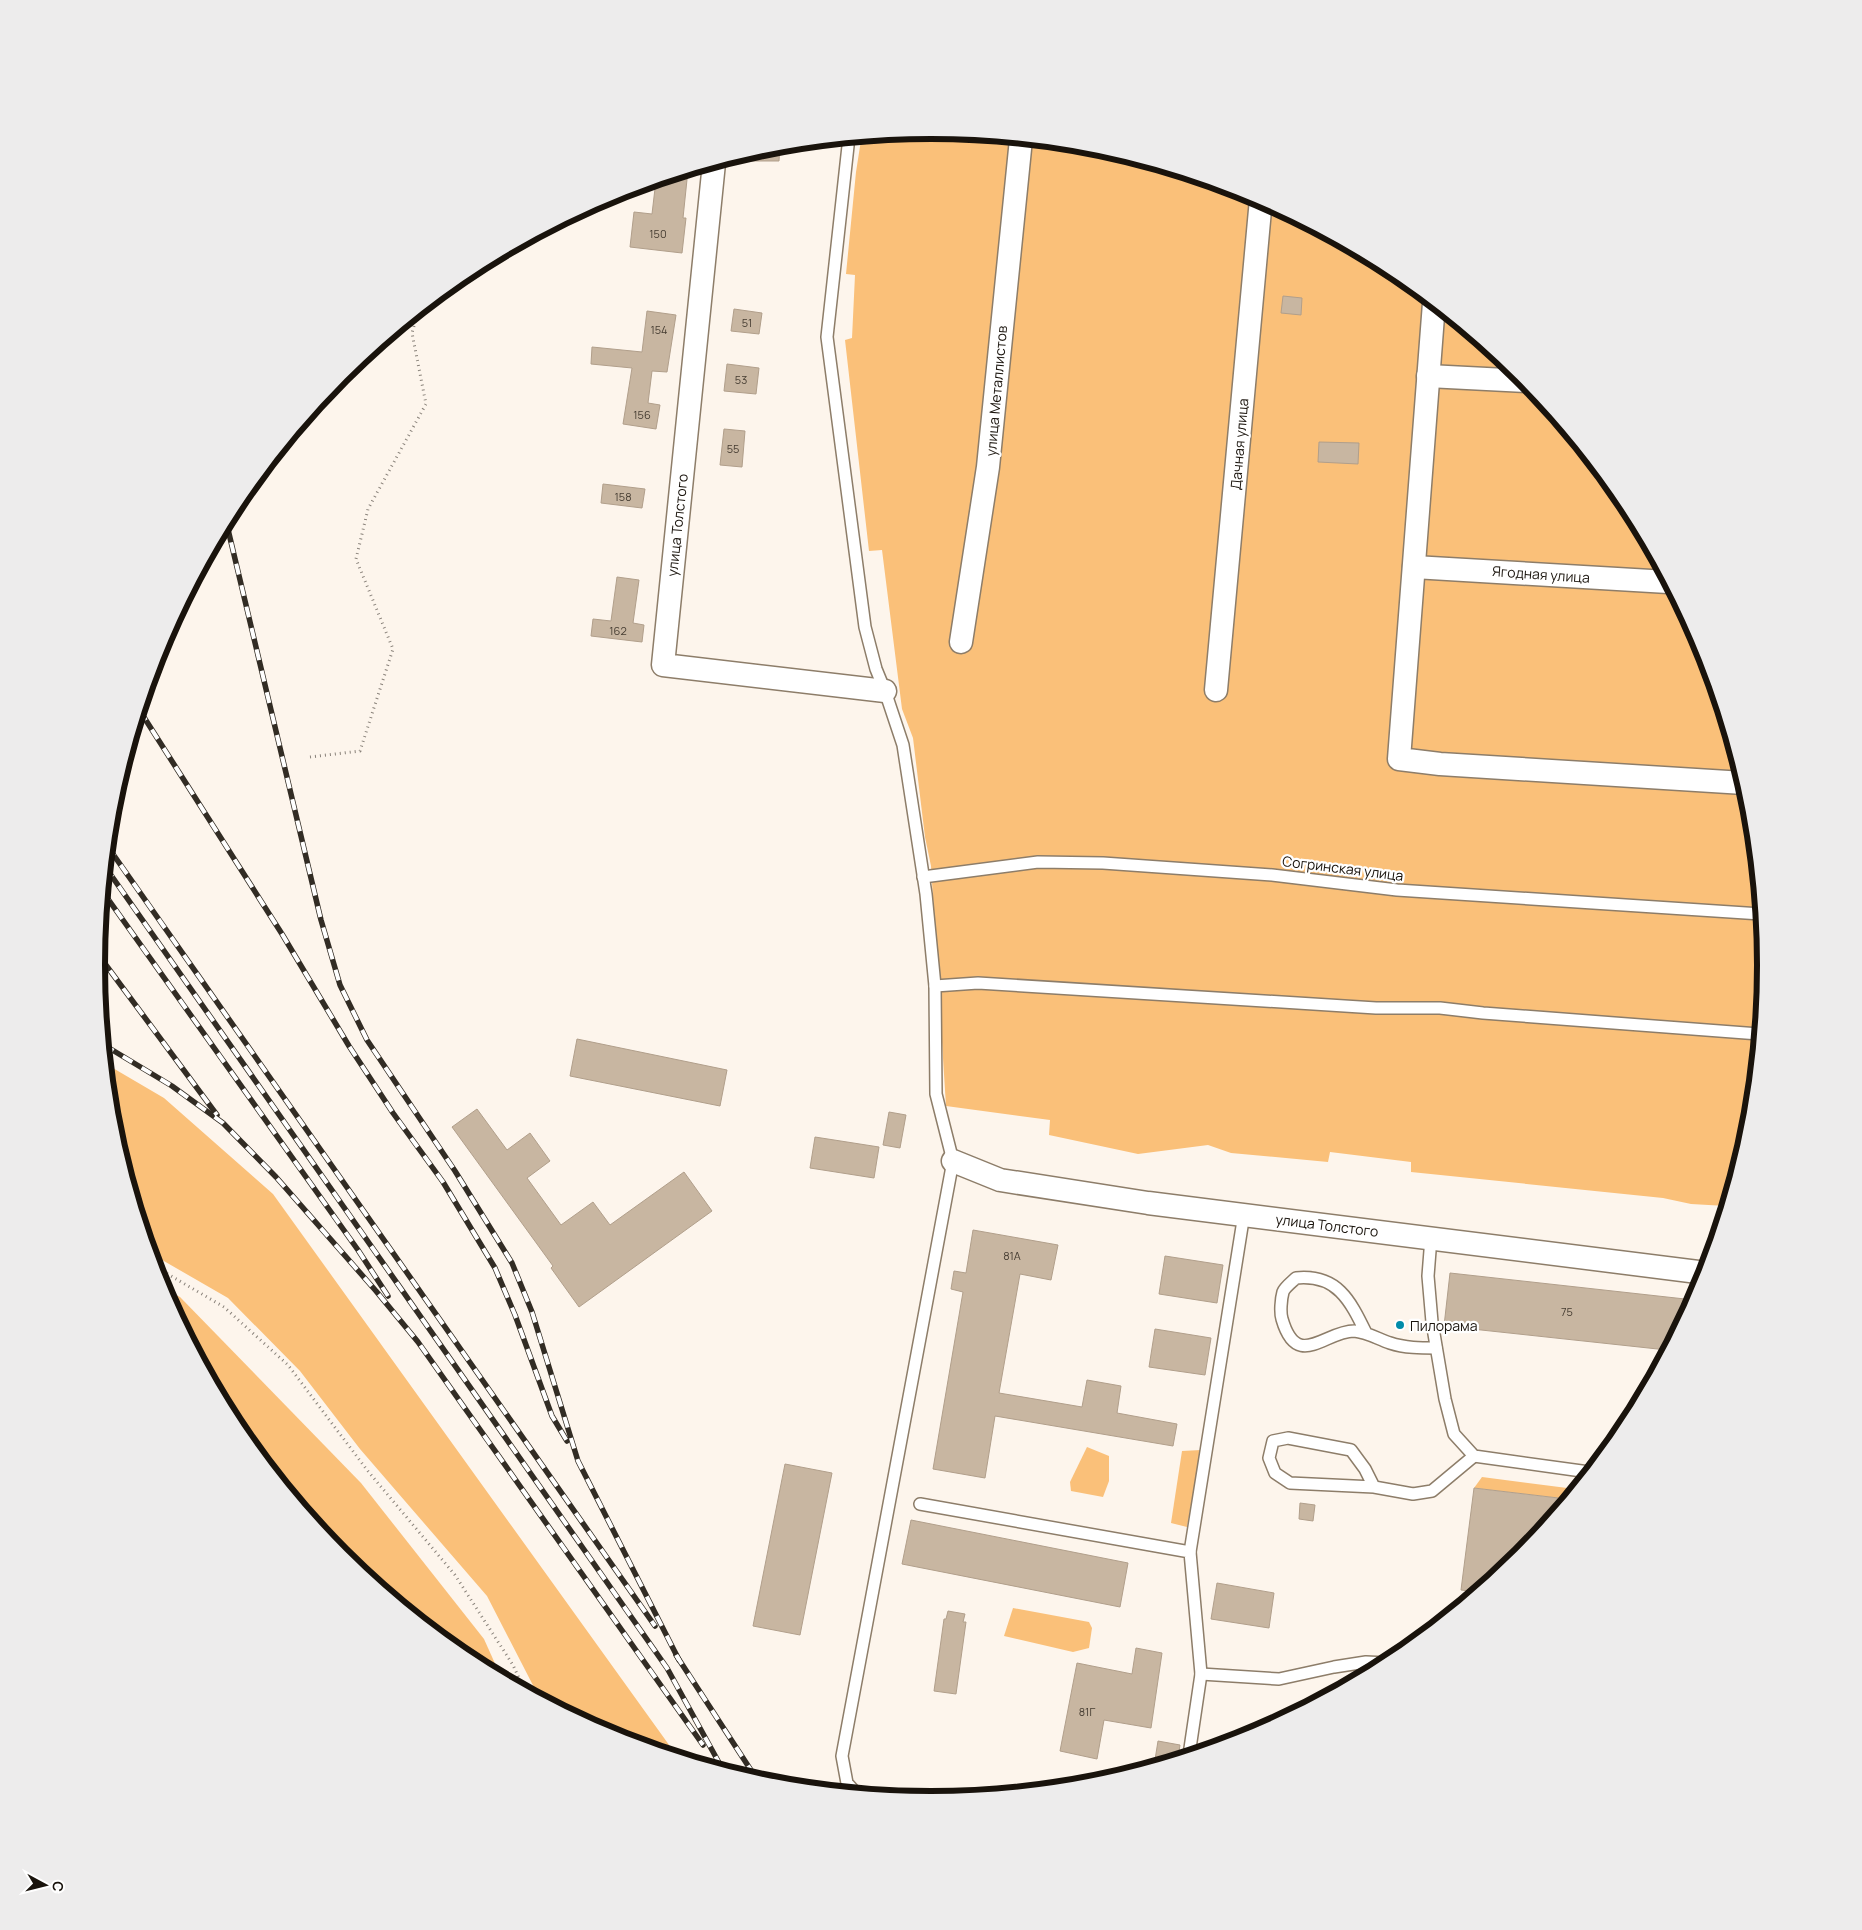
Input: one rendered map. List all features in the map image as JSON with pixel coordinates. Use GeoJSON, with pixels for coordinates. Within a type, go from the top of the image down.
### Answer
{"type":"FeatureCollection","features":[{"type":"Feature","properties":{"kind":"street","name":"улица Металлистов"},"geometry":{"type":"LineString","coordinates":[[961,642],[988,467],[1019,144]]}},
{"type":"Feature","properties":{"kind":"street","name":"улица Толстого"},"geometry":{"type":"LineString","coordinates":[[713,168],[663,665],[885,690]]}},
{"type":"Feature","properties":{"kind":"street","name":"Дачная улица"},"geometry":{"type":"LineString","coordinates":[[1216,690],[1260,208]]}},
{"type":"Feature","properties":{"kind":"street"},"geometry":{"type":"LineString","coordinates":[[1433,310],[1399,759],[1440,764],[1736,783]]}},
{"type":"Feature","properties":{"kind":"street"},"geometry":{"type":"LineString","coordinates":[[1428,376],[1514,380]]}},
{"type":"Feature","properties":{"kind":"street","name":"Ягодная улица"},"geometry":{"type":"LineString","coordinates":[[1414,567],[1662,582]]}},
{"type":"Feature","properties":{"kind":"street","name":"улица Толстого"},"geometry":{"type":"LineString","coordinates":[[953,1161],[1000,1180],[1148,1203],[1697,1273]]}},
{"type":"Feature","properties":{"kind":"lane"},"geometry":{"type":"LineString","coordinates":[[848,146],[827,337],[864,627],[876,669],[903,745],[924,877],[935,986],[936,1094],[953,1161],[842,1756],[847,1783],[850,1787]]}},
{"type":"Feature","properties":{"kind":"lane","name":"Согринская улица"},"geometry":{"type":"LineString","coordinates":[[924,877],[1038,862],[1104,863],[1272,875],[1397,890],[1755,914]]}},
{"type":"Feature","properties":{"kind":"lane"},"geometry":{"type":"LineString","coordinates":[[935,986],[978,983],[1376,1008],[1440,1008],[1754,1034]]}},
{"type":"Feature","properties":{"kind":"lane"},"geometry":{"type":"LineString","coordinates":[[1190,1749],[1201,1674],[1190,1552],[1244,1214]]}},
{"type":"Feature","properties":{"kind":"lane"},"geometry":{"type":"LineString","coordinates":[[1430,1238],[1428,1276],[1432,1322],[1445,1399],[1454,1434],[1474,1456],[1583,1471]]}},
{"type":"Feature","properties":{"kind":"lane"},"geometry":{"type":"LineString","coordinates":[[1366,1333],[1352,1305],[1332,1284],[1310,1277],[1296,1278],[1284,1292],[1281,1317],[1290,1337],[1298,1344],[1310,1346],[1338,1334],[1352,1331],[1366,1333],[1393,1344],[1414,1348],[1436,1348]]}},
{"type":"Feature","properties":{"kind":"lane"},"geometry":{"type":"LineString","coordinates":[[1374,1487],[1365,1469],[1350,1450],[1288,1438],[1273,1441],[1268,1458],[1275,1473],[1290,1483],[1374,1487],[1413,1494],[1432,1491],[1474,1456]]}},
{"type":"Feature","properties":{"kind":"lane"},"geometry":{"type":"LineString","coordinates":[[920,1504],[1190,1552]]}},
{"type":"Feature","properties":{"kind":"lane"},"geometry":{"type":"LineString","coordinates":[[1201,1674],[1278,1679],[1334,1667],[1373,1663]]}},
{"type":"Feature","properties":{"kind":"path"},"geometry":{"type":"LineString","coordinates":[[310,757],[360,751],[393,649],[356,559],[368,509],[426,404],[412,333],[416,320]]}},
{"type":"Feature","properties":{"kind":"path"},"geometry":{"type":"LineString","coordinates":[[165,1272],[224,1306],[288,1364],[367,1470],[455,1575],[513,1665],[520,1681]]}},
{"type":"Feature","properties":{"kind":"shaded area"},"geometry":{"type":"Polygon","coordinates":[[[931,139],[1039,146],[1145,167],[1197,183],[1247,202],[1296,224],[1390,278],[1476,344],[1552,420],[1618,506],[1672,600],[1694,649],[1713,699],[1729,751],[1741,804],[1750,857],[1755,911],[1757,965],[1755,1019],[1750,1073],[1741,1126],[1721,1206],[1691,1204],[1663,1198],[1411,1172],[1411,1162],[1330,1152],[1328,1162],[1231,1153],[1208,1145],[1138,1154],[1049,1135],[1050,1120],[946,1106],[931,866],[925,837],[913,738],[902,709],[882,550],[869,551],[845,340],[852,338],[855,275],[846,274],[861,143],[931,139]]]}},
{"type":"Feature","properties":{"kind":"shaded area"},"geometry":{"type":"Polygon","coordinates":[[[111,1067],[164,1098],[273,1194],[672,1749],[615,1728],[566,1706],[535,1689],[487,1596],[360,1449],[300,1371],[228,1298],[159,1258],[133,1179],[121,1126],[111,1067]]]}},
{"type":"Feature","properties":{"kind":"shaded area"},"geometry":{"type":"Polygon","coordinates":[[[174,1294],[180,1297],[361,1483],[484,1639],[496,1667],[472,1652],[428,1620],[386,1586],[310,1510],[244,1424],[190,1330],[174,1294]]]}},
{"type":"Feature","properties":{"kind":"shaded area"},"geometry":{"type":"Polygon","coordinates":[[[1087,1447],[1109,1456],[1109,1481],[1103,1497],[1071,1491],[1070,1482],[1087,1447]]]}},
{"type":"Feature","properties":{"kind":"shaded area"},"geometry":{"type":"Polygon","coordinates":[[[1201,1450],[1187,1527],[1171,1523],[1182,1451],[1201,1450]]]}},
{"type":"Feature","properties":{"kind":"shaded area"},"geometry":{"type":"Polygon","coordinates":[[[1482,1477],[1570,1488],[1561,1498],[1474,1488],[1482,1477]]]}},
{"type":"Feature","properties":{"kind":"shaded area"},"geometry":{"type":"Polygon","coordinates":[[[1013,1608],[1089,1622],[1092,1628],[1089,1648],[1073,1652],[1004,1636],[1013,1608]]]}},
{"type":"Feature","properties":{"kind":"building"},"geometry":{"type":"Polygon","coordinates":[[[779,153],[779,161],[744,161],[779,153]]]}},
{"type":"Feature","properties":{"kind":"building"},"geometry":{"type":"Polygon","coordinates":[[[687,176],[683,218],[686,218],[682,253],[630,247],[634,212],[652,214],[655,187],[687,176]]]}},
{"type":"Feature","properties":{"kind":"building"},"geometry":{"type":"Polygon","coordinates":[[[1283,296],[1302,298],[1301,315],[1281,313],[1283,296]]]}},
{"type":"Feature","properties":{"kind":"building"},"geometry":{"type":"Polygon","coordinates":[[[734,309],[762,313],[759,334],[731,331],[734,309]]]}},
{"type":"Feature","properties":{"kind":"building"},"geometry":{"type":"Polygon","coordinates":[[[647,311],[676,315],[667,372],[652,371],[648,403],[660,405],[656,429],[623,424],[632,368],[591,364],[592,347],[642,352],[647,311]]]}},
{"type":"Feature","properties":{"kind":"building"},"geometry":{"type":"Polygon","coordinates":[[[727,364],[759,368],[756,394],[724,391],[727,364]]]}},
{"type":"Feature","properties":{"kind":"building"},"geometry":{"type":"Polygon","coordinates":[[[724,429],[745,431],[742,467],[720,465],[724,429]]]}},
{"type":"Feature","properties":{"kind":"building"},"geometry":{"type":"Polygon","coordinates":[[[1319,442],[1359,443],[1358,464],[1318,462],[1319,442]]]}},
{"type":"Feature","properties":{"kind":"building"},"geometry":{"type":"Polygon","coordinates":[[[603,484],[645,489],[642,508],[601,503],[603,484]]]}},
{"type":"Feature","properties":{"kind":"building"},"geometry":{"type":"Polygon","coordinates":[[[617,577],[639,580],[633,623],[644,625],[642,642],[591,636],[593,619],[611,621],[617,577]]]}},
{"type":"Feature","properties":{"kind":"building"},"geometry":{"type":"Polygon","coordinates":[[[577,1039],[727,1070],[720,1106],[570,1076],[577,1039]]]}},
{"type":"Feature","properties":{"kind":"building"},"geometry":{"type":"Polygon","coordinates":[[[477,1109],[507,1150],[530,1133],[550,1161],[527,1178],[561,1225],[593,1202],[610,1225],[684,1172],[712,1211],[579,1307],[551,1268],[553,1266],[452,1127],[477,1109]]]}},
{"type":"Feature","properties":{"kind":"building"},"geometry":{"type":"Polygon","coordinates":[[[889,1112],[906,1115],[900,1148],[883,1145],[889,1112]]]}},
{"type":"Feature","properties":{"kind":"building"},"geometry":{"type":"Polygon","coordinates":[[[815,1137],[879,1147],[874,1178],[810,1168],[815,1137]]]}},
{"type":"Feature","properties":{"kind":"building"},"geometry":{"type":"Polygon","coordinates":[[[973,1230],[1058,1245],[1051,1280],[1020,1274],[999,1393],[1082,1407],[1087,1380],[1121,1386],[1117,1413],[1177,1424],[1173,1446],[995,1416],[985,1478],[933,1469],[963,1292],[951,1289],[954,1271],[966,1273],[973,1230]]]}},
{"type":"Feature","properties":{"kind":"building"},"geometry":{"type":"Polygon","coordinates":[[[1165,1256],[1223,1265],[1217,1303],[1159,1294],[1165,1256]]]}},
{"type":"Feature","properties":{"kind":"building"},"geometry":{"type":"Polygon","coordinates":[[[1450,1273],[1686,1299],[1661,1349],[1444,1326],[1450,1273]]]}},
{"type":"Feature","properties":{"kind":"building"},"geometry":{"type":"Polygon","coordinates":[[[1155,1329],[1211,1338],[1205,1375],[1149,1367],[1155,1329]]]}},
{"type":"Feature","properties":{"kind":"building"},"geometry":{"type":"Polygon","coordinates":[[[785,1464],[832,1473],[800,1635],[753,1626],[785,1464]]]}},
{"type":"Feature","properties":{"kind":"building"},"geometry":{"type":"Polygon","coordinates":[[[1474,1488],[1561,1498],[1515,1549],[1497,1564],[1476,1586],[1470,1591],[1461,1590],[1474,1488]]]}},
{"type":"Feature","properties":{"kind":"building"},"geometry":{"type":"Polygon","coordinates":[[[1300,1503],[1315,1505],[1313,1521],[1299,1519],[1300,1503]]]}},
{"type":"Feature","properties":{"kind":"building"},"geometry":{"type":"Polygon","coordinates":[[[911,1520],[1128,1563],[1120,1607],[902,1564],[911,1520]]]}},
{"type":"Feature","properties":{"kind":"building"},"geometry":{"type":"Polygon","coordinates":[[[1217,1583],[1274,1593],[1269,1628],[1211,1619],[1217,1583]]]}},
{"type":"Feature","properties":{"kind":"building"},"geometry":{"type":"Polygon","coordinates":[[[948,1611],[965,1614],[963,1622],[966,1622],[956,1694],[934,1691],[944,1619],[946,1619],[948,1611]]]}},
{"type":"Feature","properties":{"kind":"building"},"geometry":{"type":"Polygon","coordinates":[[[1136,1648],[1162,1653],[1151,1728],[1104,1720],[1097,1759],[1060,1751],[1077,1663],[1132,1674],[1136,1648]]]}},
{"type":"Feature","properties":{"kind":"building"},"geometry":{"type":"Polygon","coordinates":[[[1158,1741],[1180,1745],[1179,1753],[1155,1760],[1158,1741]]]}},
{"type":"Feature","properties":{"kind":"railway"},"geometry":{"type":"LineString","coordinates":[[228,531],[321,920],[340,985],[367,1040],[455,1171],[512,1263],[532,1312],[578,1461],[679,1660]]}},
{"type":"Feature","properties":{"kind":"railway"},"geometry":{"type":"LineString","coordinates":[[144,717],[282,934],[349,1046],[393,1113],[443,1182],[495,1268],[515,1315],[552,1416],[567,1441]]}},
{"type":"Feature","properties":{"kind":"railway"},"geometry":{"type":"LineString","coordinates":[[113,854],[655,1626]]}},
{"type":"Feature","properties":{"kind":"railway"},"geometry":{"type":"LineString","coordinates":[[110,874],[667,1668],[719,1764]]}},
{"type":"Feature","properties":{"kind":"railway"},"geometry":{"type":"LineString","coordinates":[[108,899],[358,1250],[388,1296]]}},
{"type":"Feature","properties":{"kind":"railway"},"geometry":{"type":"LineString","coordinates":[[105,964],[217,1115]]}},
{"type":"Feature","properties":{"kind":"railway"},"geometry":{"type":"LineString","coordinates":[[110,1048],[172,1086],[223,1123],[276,1177],[376,1291],[418,1342],[703,1745]]}},
{"type":"Feature","properties":{"kind":"railway"},"geometry":{"type":"LineString","coordinates":[[676,1655],[751,1771]]}},
{"type":"Feature","properties":{"kind":"place","name":"Пилорама"},"geometry":{"type":"Point","coordinates":[1400,1325]}}]}
